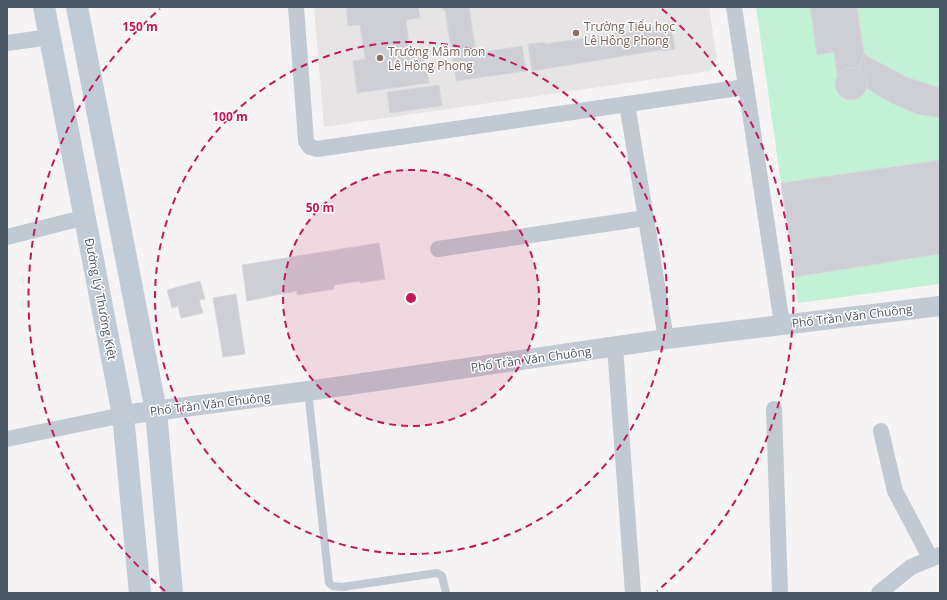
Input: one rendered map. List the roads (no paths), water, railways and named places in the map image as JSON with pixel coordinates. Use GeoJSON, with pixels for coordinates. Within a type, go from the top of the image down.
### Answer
{"type":"FeatureCollection","features":[{"type":"Feature","properties":{"kind":"main road","name":"Đường Lý Thường Kiệt"},"geometry":{"type":"LineString","coordinates":[[44,7],[123,415],[140,593]]}},
{"type":"Feature","properties":{"kind":"main road"},"geometry":{"type":"LineString","coordinates":[[77,7],[156,410],[172,593]]}},
{"type":"Feature","properties":{"kind":"street"},"geometry":{"type":"LineString","coordinates":[[296,7],[306,141],[310,147],[317,149],[745,86]]}},
{"type":"Feature","properties":{"kind":"street"},"geometry":{"type":"LineString","coordinates":[[734,7],[782,324]]}},
{"type":"Feature","properties":{"kind":"street"},"geometry":{"type":"LineString","coordinates":[[7,43],[50,37]]}},
{"type":"Feature","properties":{"kind":"street"},"geometry":{"type":"LineString","coordinates":[[627,104],[666,340]]}},
{"type":"Feature","properties":{"kind":"street"},"geometry":{"type":"LineString","coordinates":[[7,237],[86,218]]}},
{"type":"Feature","properties":{"kind":"street"},"geometry":{"type":"LineString","coordinates":[[438,249],[645,218]]}},
{"type":"Feature","properties":{"kind":"street","name":"Phố Trần Văn Chuông"},"geometry":{"type":"LineString","coordinates":[[123,415],[308,391],[782,324],[940,306]]}},
{"type":"Feature","properties":{"kind":"street"},"geometry":{"type":"LineString","coordinates":[[615,347],[633,593]]}},
{"type":"Feature","properties":{"kind":"street"},"geometry":{"type":"LineString","coordinates":[[774,409],[780,593]]}},
{"type":"Feature","properties":{"kind":"street"},"geometry":{"type":"LineString","coordinates":[[7,439],[123,415]]}},
{"type":"Feature","properties":{"kind":"street"},"geometry":{"type":"LineString","coordinates":[[879,593],[911,567],[935,557],[895,491],[881,431]]}},
{"type":"Feature","properties":{"kind":"lane"},"geometry":{"type":"LineString","coordinates":[[308,391],[329,583],[333,586],[342,587],[437,572],[442,576],[446,593]]}},
{"type":"Feature","properties":{"kind":"place","name":"Trường Tiểu học Lê Hồng Phong"},"geometry":{"type":"Point","coordinates":[576,33]}},
{"type":"Feature","properties":{"kind":"place","name":"Trường Mầm non Lê Hồng Phong"},"geometry":{"type":"Point","coordinates":[380,58]}}]}
